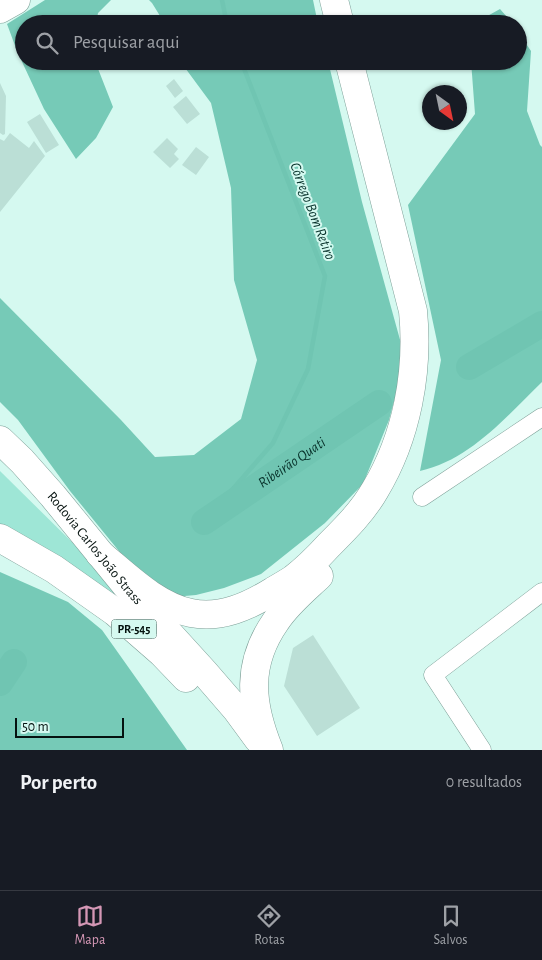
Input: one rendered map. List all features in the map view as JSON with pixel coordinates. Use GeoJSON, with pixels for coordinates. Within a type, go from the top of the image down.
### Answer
{"type":"FeatureCollection","features":[{"type":"Feature","properties":{"kind":"highway"},"geometry":{"type":"LineString","coordinates":[[0,10],[16,0]]}},
{"type":"Feature","properties":{"kind":"highway"},"geometry":{"type":"LineString","coordinates":[[334,0],[338,15]]}},
{"type":"Feature","properties":{"kind":"highway"},"geometry":{"type":"LineString","coordinates":[[346,0],[350,15]]}},
{"type":"Feature","properties":{"kind":"highway"},"geometry":{"type":"LineString","coordinates":[[100,554],[140,587],[167,604],[201,615],[226,612],[254,602],[293,578],[317,557],[358,515],[387,468],[406,414],[411,384],[415,334],[413,311],[351,70]]}},
{"type":"Feature","properties":{"kind":"highway"},"geometry":{"type":"LineString","coordinates":[[267,750],[260,729],[254,692],[258,656],[265,639],[276,620],[297,596],[345,552],[365,530],[381,508],[404,468],[413,444],[427,384],[429,347],[424,309],[364,70]]}},
{"type":"Feature","properties":{"kind":"highway","name":"Rodovia Carlos João Strass"},"geometry":{"type":"LineString","coordinates":[[0,440],[54,496],[133,594],[236,709],[267,750]]}},
{"type":"Feature","properties":{"kind":"highway","name":"Rodovia Carlos João Strass"},"geometry":{"type":"LineString","coordinates":[[0,538],[54,569],[115,612],[162,653],[182,673],[243,750]]}},
{"type":"Feature","properties":{"kind":"street"},"geometry":{"type":"LineString","coordinates":[[422,497],[542,417]]}},
{"type":"Feature","properties":{"kind":"street"},"geometry":{"type":"LineString","coordinates":[[482,750],[433,675],[542,592]]}},
{"type":"Feature","properties":{"kind":"green space"},"geometry":{"type":"Polygon","coordinates":[[[45,0],[111,0],[98,15],[21,15],[45,0]]]}},
{"type":"Feature","properties":{"kind":"green space"},"geometry":{"type":"Polygon","coordinates":[[[149,0],[313,0],[316,15],[159,15],[149,0]]]}},
{"type":"Feature","properties":{"kind":"green space"},"geometry":{"type":"Polygon","coordinates":[[[500,9],[505,15],[489,15],[500,9]]]}},
{"type":"Feature","properties":{"kind":"green space"},"geometry":{"type":"Polygon","coordinates":[[[15,19],[15,46],[7,24],[15,19]]]}},
{"type":"Feature","properties":{"kind":"green space"},"geometry":{"type":"Polygon","coordinates":[[[527,45],[531,51],[527,111],[542,147],[542,382],[501,423],[471,447],[438,465],[420,471],[441,360],[408,205],[463,130],[467,130],[467,125],[475,114],[472,70],[527,70],[527,45]]]}},
{"type":"Feature","properties":{"kind":"green space"},"geometry":{"type":"Polygon","coordinates":[[[26,70],[99,70],[113,107],[96,138],[76,159],[44,109],[26,70]]]}},
{"type":"Feature","properties":{"kind":"green space"},"geometry":{"type":"Polygon","coordinates":[[[187,70],[330,70],[362,202],[402,347],[399,383],[389,420],[363,484],[325,523],[261,574],[224,588],[196,595],[173,597],[123,556],[70,491],[18,420],[0,402],[0,298],[155,457],[194,455],[241,419],[257,360],[234,280],[231,188],[211,103],[187,70]]]}},
{"type":"Feature","properties":{"kind":"green space"},"geometry":{"type":"Polygon","coordinates":[[[0,471],[83,553],[153,627],[0,525],[0,471]]]}},
{"type":"Feature","properties":{"kind":"green space"},"geometry":{"type":"Polygon","coordinates":[[[0,572],[68,602],[102,630],[187,750],[0,750],[0,572]]]}},
{"type":"Feature","properties":{"kind":"building"},"geometry":{"type":"Polygon","coordinates":[[[174,79],[183,91],[175,98],[166,86],[174,79]]]}},
{"type":"Feature","properties":{"kind":"building"},"geometry":{"type":"Polygon","coordinates":[[[0,83],[6,96],[5,134],[3,135],[0,133],[0,83]]]}},
{"type":"Feature","properties":{"kind":"building"},"geometry":{"type":"Polygon","coordinates":[[[186,96],[200,114],[187,124],[173,107],[186,96]]]}},
{"type":"Feature","properties":{"kind":"building"},"geometry":{"type":"Polygon","coordinates":[[[40,114],[59,145],[46,153],[27,122],[40,114]]]}},
{"type":"Feature","properties":{"kind":"building"},"geometry":{"type":"Polygon","coordinates":[[[10,133],[29,148],[34,141],[45,156],[0,212],[0,139],[4,141],[10,133]]]}},
{"type":"Feature","properties":{"kind":"building"},"geometry":{"type":"Polygon","coordinates":[[[167,138],[178,149],[174,154],[179,159],[170,168],[153,152],[167,138]]]}},
{"type":"Feature","properties":{"kind":"building"},"geometry":{"type":"Polygon","coordinates":[[[196,147],[209,157],[196,175],[182,165],[196,147]]]}},
{"type":"Feature","properties":{"kind":"building"},"geometry":{"type":"Polygon","coordinates":[[[313,635],[360,708],[317,736],[284,686],[293,648],[313,635]]]}},
{"type":"Feature","properties":{"kind":"waterway","name":"Córrego Bom Retiro"},"geometry":{"type":"LineString","coordinates":[[222,0],[225,15]]}},
{"type":"Feature","properties":{"kind":"waterway","name":"Córrego Bom Retiro"},"geometry":{"type":"LineString","coordinates":[[204,522],[273,443],[308,369],[325,276],[245,70]]}},
{"type":"Feature","properties":{"kind":"waterway","name":"Ribeirão Quati"},"geometry":{"type":"LineString","coordinates":[[469,367],[542,324]]}},
{"type":"Feature","properties":{"kind":"waterway","name":"Ribeirão Quati"},"geometry":{"type":"LineString","coordinates":[[204,522],[379,403]]}},
{"type":"Feature","properties":{"kind":"waterway","name":"Ribeirão Quati"},"geometry":{"type":"LineString","coordinates":[[0,683],[14,662]]}}]}
